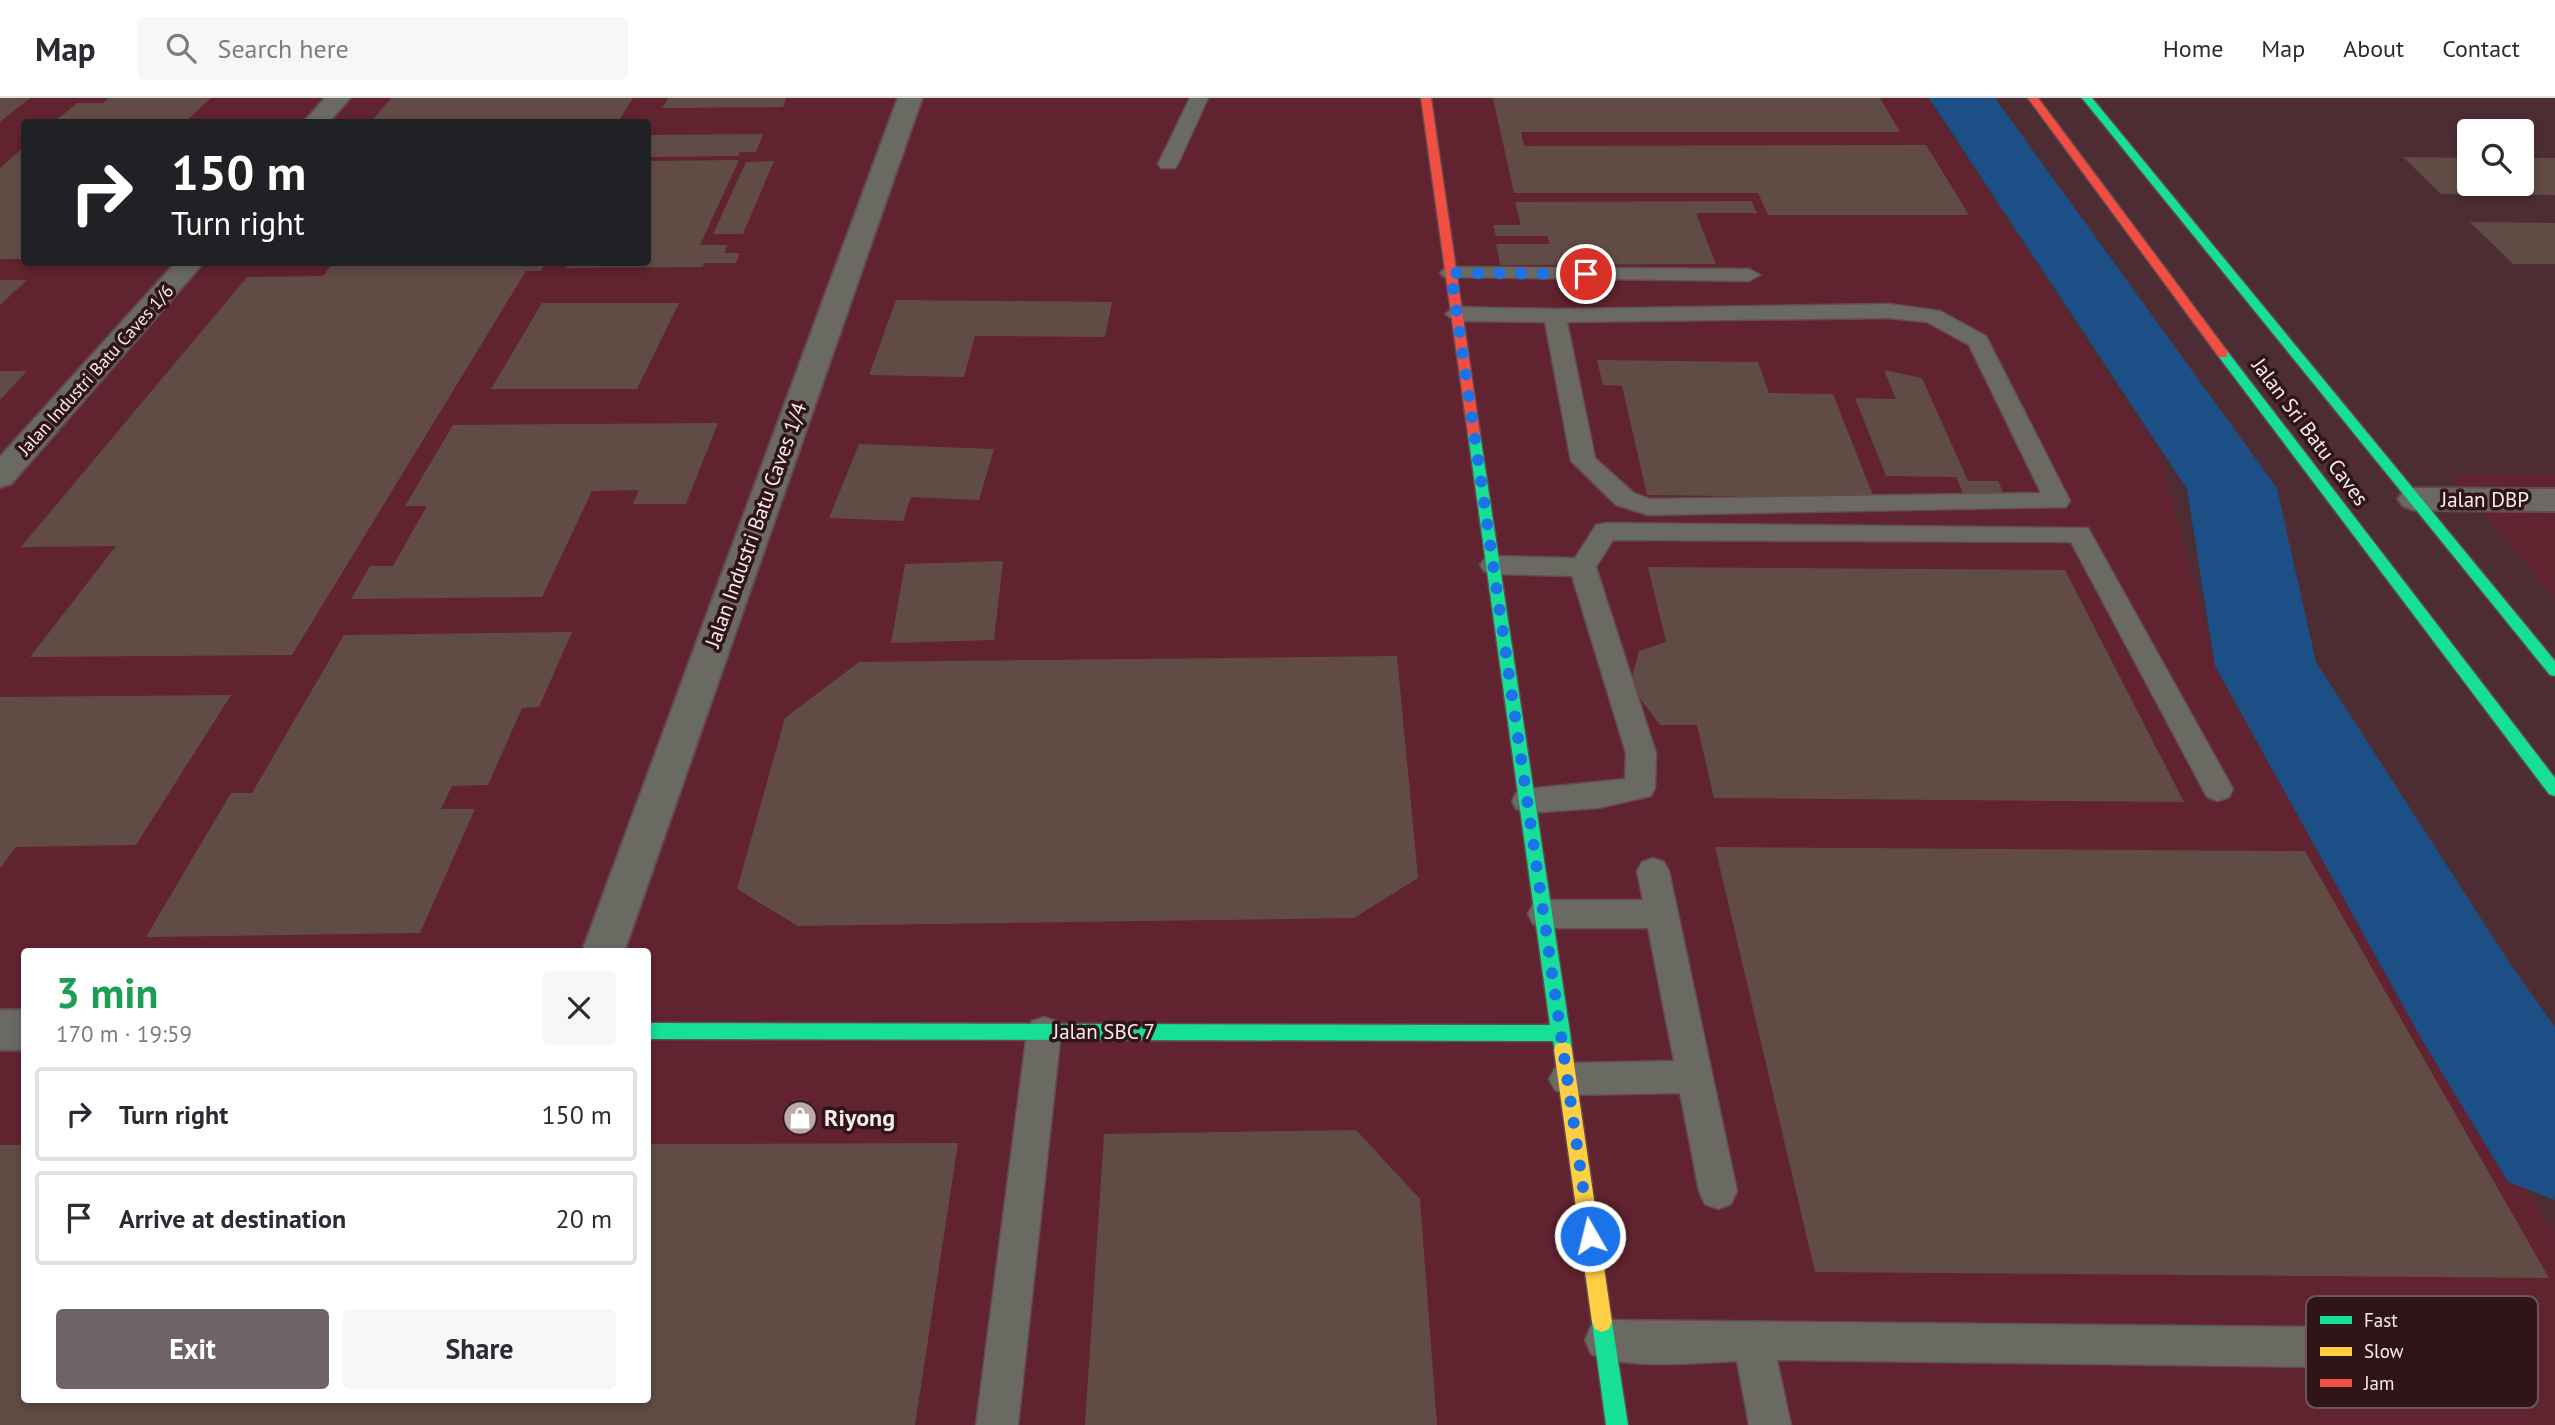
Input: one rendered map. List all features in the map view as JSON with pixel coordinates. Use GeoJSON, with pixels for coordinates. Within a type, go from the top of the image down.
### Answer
{"type":"FeatureCollection","features":[{"type":"Feature","properties":{"kind":"street"},"geometry":{"type":"LineString","coordinates":[[319,119],[338,98]]}},
{"type":"Feature","properties":{"kind":"street","name":"Jalan Industri Batu Caves 1/4"},"geometry":{"type":"LineString","coordinates":[[604,948],[910,98]]}},
{"type":"Feature","properties":{"kind":"street"},"geometry":{"type":"LineString","coordinates":[[1426,98],[1617,1425]]}},
{"type":"Feature","properties":{"kind":"street","name":"Jalan Sri Batu Caves"},"geometry":{"type":"LineString","coordinates":[[2033,98],[2185,304],[2555,790]]}},
{"type":"Feature","properties":{"kind":"street","name":"Jalan Sri Batu Caves"},"geometry":{"type":"LineString","coordinates":[[2087,98],[2555,671]]}},
{"type":"Feature","properties":{"kind":"street","name":"Jalan Industri Batu Caves 1/6"},"geometry":{"type":"LineString","coordinates":[[0,477],[187,266]]}},
{"type":"Feature","properties":{"kind":"street","name":"Jalan DBP"},"geometry":{"type":"LineString","coordinates":[[2414,499],[2555,500]]}},
{"type":"Feature","properties":{"kind":"street"},"geometry":{"type":"LineString","coordinates":[[0,1030],[21,1030]]}},
{"type":"Feature","properties":{"kind":"street","name":"Jalan SBC 7"},"geometry":{"type":"LineString","coordinates":[[651,1031],[1561,1033]]}},
{"type":"Feature","properties":{"kind":"lane"},"geometry":{"type":"LineString","coordinates":[[1168,164],[1199,98]]}},
{"type":"Feature","properties":{"kind":"lane"},"geometry":{"type":"LineString","coordinates":[[1451,273],[1749,275]]}},
{"type":"Feature","properties":{"kind":"lane"},"geometry":{"type":"LineString","coordinates":[[1456,314],[1555,316],[1889,311],[1932,316],[1978,341],[2057,501],[1648,507],[1625,499],[1583,461],[1555,316]]}},
{"type":"Feature","properties":{"kind":"lane"},"geometry":{"type":"LineString","coordinates":[[1527,801],[1598,796],[1640,788],[1641,753],[1583,567],[1605,531],[2079,534],[2218,789]]}},
{"type":"Feature","properties":{"kind":"lane"},"geometry":{"type":"LineString","coordinates":[[1493,565],[1583,567]]}},
{"type":"Feature","properties":{"kind":"lane"},"geometry":{"type":"LineString","coordinates":[[1653,872],[1718,1191]]}},
{"type":"Feature","properties":{"kind":"lane"},"geometry":{"type":"LineString","coordinates":[[1544,914],[1662,914]]}},
{"type":"Feature","properties":{"kind":"lane"},"geometry":{"type":"LineString","coordinates":[[997,1425],[1044,1032]]}},
{"type":"Feature","properties":{"kind":"lane"},"geometry":{"type":"LineString","coordinates":[[1567,1079],[1696,1077]]}},
{"type":"Feature","properties":{"kind":"lane"},"geometry":{"type":"LineString","coordinates":[[1605,1340],[1686,1343],[1753,1340],[2306,1347]]}},
{"type":"Feature","properties":{"kind":"lane"},"geometry":{"type":"LineString","coordinates":[[1753,1340],[1769,1425]]}},
{"type":"Feature","properties":{"kind":"shaded area"},"geometry":{"type":"Polygon","coordinates":[[[0,98],[1927,98],[2160,454],[2217,669],[2555,1235],[2555,1425],[0,1425],[0,98]]]}},
{"type":"Feature","properties":{"kind":"shaded area"},"geometry":{"type":"Polygon","coordinates":[[[2450,475],[2555,475],[2555,598],[2450,475]]]}},
{"type":"Feature","properties":{"kind":"building"},"geometry":{"type":"Polygon","coordinates":[[[0,98],[30,98],[0,122],[0,98]]]}},
{"type":"Feature","properties":{"kind":"building"},"geometry":{"type":"Polygon","coordinates":[[[109,98],[211,98],[188,119],[58,119],[77,103],[103,103],[109,98]]]}},
{"type":"Feature","properties":{"kind":"building"},"geometry":{"type":"Polygon","coordinates":[[[391,98],[633,98],[620,119],[374,119],[391,98]]]}},
{"type":"Feature","properties":{"kind":"building"},"geometry":{"type":"Polygon","coordinates":[[[668,98],[786,98],[783,107],[662,108],[668,98]]]}},
{"type":"Feature","properties":{"kind":"building"},"geometry":{"type":"Polygon","coordinates":[[[1493,98],[1880,98],[1900,132],[1521,132],[1524,146],[1926,145],[1969,215],[1768,215],[1758,193],[1514,193],[1493,98]]]}},
{"type":"Feature","properties":{"kind":"building"},"geometry":{"type":"Polygon","coordinates":[[[763,134],[756,152],[740,152],[738,156],[651,157],[651,135],[763,134]]]}},
{"type":"Feature","properties":{"kind":"building"},"geometry":{"type":"Polygon","coordinates":[[[21,150],[21,259],[0,259],[0,168],[21,150]]]}},
{"type":"Feature","properties":{"kind":"building"},"geometry":{"type":"Polygon","coordinates":[[[2403,157],[2457,158],[2457,194],[2441,194],[2403,157]]]}},
{"type":"Feature","properties":{"kind":"building"},"geometry":{"type":"Polygon","coordinates":[[[2534,158],[2555,158],[2555,195],[2534,195],[2534,158]]]}},
{"type":"Feature","properties":{"kind":"building"},"geometry":{"type":"Polygon","coordinates":[[[739,160],[700,245],[728,245],[724,253],[740,253],[736,263],[704,263],[703,267],[566,268],[651,266],[651,161],[739,160]]]}},
{"type":"Feature","properties":{"kind":"building"},"geometry":{"type":"Polygon","coordinates":[[[774,161],[743,234],[713,234],[746,162],[774,161]]]}},
{"type":"Feature","properties":{"kind":"building"},"geometry":{"type":"Polygon","coordinates":[[[1751,201],[1757,213],[1696,213],[1716,264],[1500,265],[1496,244],[1550,244],[1547,236],[1496,236],[1493,225],[1521,225],[1515,202],[1751,201]]]}},
{"type":"Feature","properties":{"kind":"building"},"geometry":{"type":"Polygon","coordinates":[[[2470,222],[2555,223],[2555,264],[2513,264],[2470,222]]]}},
{"type":"Feature","properties":{"kind":"building"},"geometry":{"type":"Polygon","coordinates":[[[331,266],[544,266],[541,271],[526,271],[292,655],[30,657],[116,546],[21,547],[247,277],[323,276],[331,266]]]}},
{"type":"Feature","properties":{"kind":"building"},"geometry":{"type":"Polygon","coordinates":[[[0,280],[27,280],[0,305],[0,280]]]}},
{"type":"Feature","properties":{"kind":"building"},"geometry":{"type":"Polygon","coordinates":[[[896,300],[1112,302],[1105,337],[975,336],[964,377],[869,375],[896,300]]]}},
{"type":"Feature","properties":{"kind":"building"},"geometry":{"type":"Polygon","coordinates":[[[542,303],[679,303],[637,389],[491,389],[542,303]]]}},
{"type":"Feature","properties":{"kind":"building"},"geometry":{"type":"Polygon","coordinates":[[[1597,360],[1758,362],[1769,393],[1833,394],[1874,498],[1647,495],[1622,386],[1603,385],[1597,360]]]}},
{"type":"Feature","properties":{"kind":"building"},"geometry":{"type":"Polygon","coordinates":[[[1884,370],[1922,378],[1968,481],[1998,481],[2004,494],[1963,493],[1956,477],[1886,476],[1855,398],[1896,399],[1884,370]]]}},
{"type":"Feature","properties":{"kind":"building"},"geometry":{"type":"Polygon","coordinates":[[[0,371],[27,371],[0,400],[0,371]]]}},
{"type":"Feature","properties":{"kind":"building"},"geometry":{"type":"Polygon","coordinates":[[[718,423],[686,504],[633,504],[639,490],[592,491],[542,597],[351,599],[370,566],[393,566],[427,506],[405,506],[453,425],[718,423]]]}},
{"type":"Feature","properties":{"kind":"building"},"geometry":{"type":"Polygon","coordinates":[[[859,444],[994,449],[979,500],[911,497],[903,521],[829,518],[859,444]]]}},
{"type":"Feature","properties":{"kind":"building"},"geometry":{"type":"Polygon","coordinates":[[[1003,561],[994,640],[891,643],[905,564],[1003,561]]]}},
{"type":"Feature","properties":{"kind":"building"},"geometry":{"type":"Polygon","coordinates":[[[1648,567],[2065,570],[2184,802],[1714,798],[1697,725],[1660,725],[1630,685],[1639,651],[1666,642],[1648,567]]]}},
{"type":"Feature","properties":{"kind":"building"},"geometry":{"type":"Polygon","coordinates":[[[572,632],[539,707],[522,708],[488,785],[452,786],[441,809],[475,809],[420,933],[146,937],[231,793],[252,793],[344,635],[572,632]]]}},
{"type":"Feature","properties":{"kind":"building"},"geometry":{"type":"Polygon","coordinates":[[[1397,656],[1418,878],[1354,918],[798,926],[737,889],[785,718],[859,662],[1397,656]]]}},
{"type":"Feature","properties":{"kind":"building"},"geometry":{"type":"Polygon","coordinates":[[[231,695],[136,845],[16,847],[0,868],[0,697],[231,695]]]}},
{"type":"Feature","properties":{"kind":"building"},"geometry":{"type":"Polygon","coordinates":[[[1715,847],[2305,851],[2549,1278],[1815,1272],[1715,847]]]}},
{"type":"Feature","properties":{"kind":"building"},"geometry":{"type":"Polygon","coordinates":[[[1356,1130],[1420,1199],[1437,1425],[1085,1425],[1104,1134],[1356,1130]]]}},
{"type":"Feature","properties":{"kind":"building"},"geometry":{"type":"Polygon","coordinates":[[[958,1143],[915,1425],[0,1425],[0,1145],[21,1145],[21,1403],[651,1403],[651,1144],[958,1143]]]}},
{"type":"Feature","properties":{"kind":"waterway"},"geometry":{"type":"LineString","coordinates":[[1962,98],[2232,488],[2266,666],[2465,1000],[2555,1138]]}},
{"type":"Feature","properties":{"kind":"traffic: fast"},"geometry":{"type":"LineString","coordinates":[[2087,98],[2555,671]]}},
{"type":"Feature","properties":{"kind":"traffic: fast"},"geometry":{"type":"LineString","coordinates":[[2223,354],[2555,790]]}},
{"type":"Feature","properties":{"kind":"traffic: fast"},"geometry":{"type":"LineString","coordinates":[[1474,434],[1563,1050]]}},
{"type":"Feature","properties":{"kind":"traffic: fast"},"geometry":{"type":"LineString","coordinates":[[651,1031],[1561,1033]]}},
{"type":"Feature","properties":{"kind":"traffic: fast"},"geometry":{"type":"LineString","coordinates":[[1602,1322],[1617,1425]]}},
{"type":"Feature","properties":{"kind":"traffic: slow"},"geometry":{"type":"LineString","coordinates":[[1563,1050],[1602,1322]]}},
{"type":"Feature","properties":{"kind":"traffic: jam"},"geometry":{"type":"LineString","coordinates":[[1426,98],[1474,434]]}},
{"type":"Feature","properties":{"kind":"traffic: jam"},"geometry":{"type":"LineString","coordinates":[[2033,98],[2223,354]]}},
{"type":"Feature","properties":{"kind":"place","name":"Riyong"},"geometry":{"type":"Point","coordinates":[800,1118]}},
{"type":"Feature","properties":{"kind":"route"},"geometry":{"type":"LineString","coordinates":[[1586,274],[1451,273],[1590,1236]]}}]}
